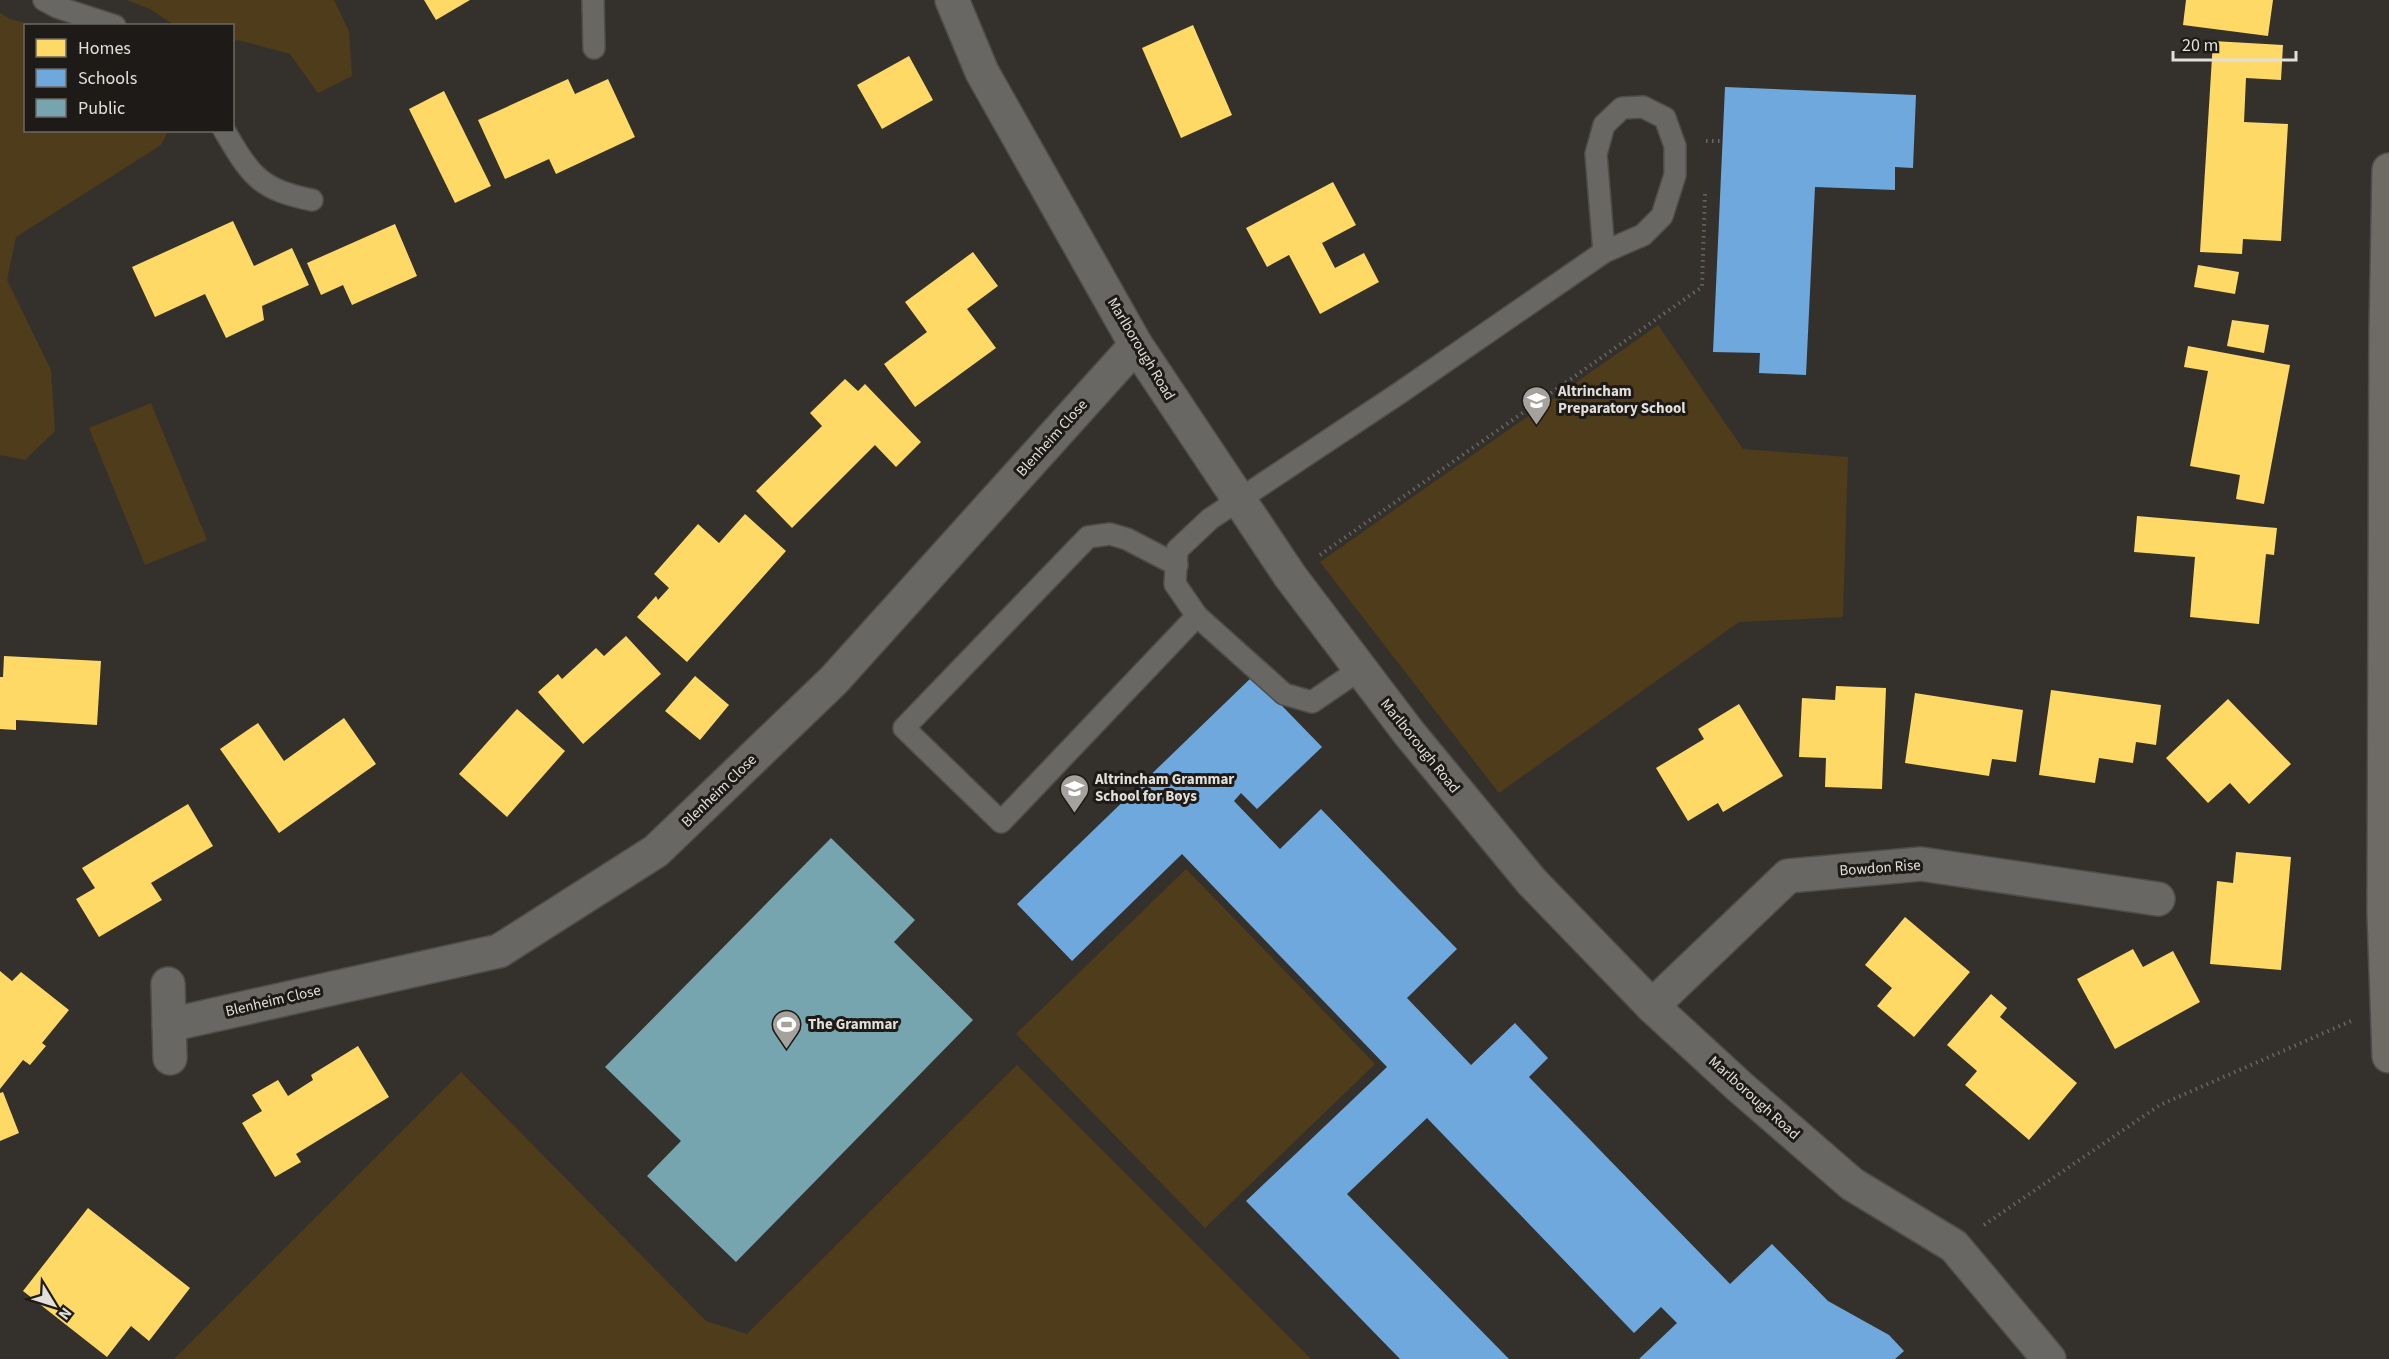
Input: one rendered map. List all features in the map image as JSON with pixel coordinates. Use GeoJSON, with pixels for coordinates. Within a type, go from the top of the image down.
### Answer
{"type":"FeatureCollection","features":[{"type":"Feature","properties":{"kind":"main road"},"geometry":{"type":"LineString","coordinates":[[2389,170],[2386,332],[2387,697],[2384,913],[2389,1056]]}},
{"type":"Feature","properties":{"kind":"street","name":"Marlborough Road"},"geometry":{"type":"LineString","coordinates":[[952,0],[982,72],[1136,345],[1238,501],[1359,670],[1532,882],[1652,1006],[1740,1087],[1852,1184],[1954,1246],[2049,1359]]}},
{"type":"Feature","properties":{"kind":"street","name":"Blenheim Close"},"geometry":{"type":"LineString","coordinates":[[169,1025],[499,951],[656,852],[834,680],[1136,345]]}},
{"type":"Feature","properties":{"kind":"street","name":"Bowdon Rise"},"geometry":{"type":"LineString","coordinates":[[1652,1006],[1788,876],[1921,864],[2158,899]]}},
{"type":"Feature","properties":{"kind":"street"},"geometry":{"type":"LineString","coordinates":[[168,984],[170,1058]]}},
{"type":"Feature","properties":{"kind":"lane"},"geometry":{"type":"LineString","coordinates":[[44,0],[57,7],[109,24]]}},
{"type":"Feature","properties":{"kind":"lane"},"geometry":{"type":"LineString","coordinates":[[593,0],[594,48]]}},
{"type":"Feature","properties":{"kind":"lane"},"geometry":{"type":"LineString","coordinates":[[1359,670],[1311,702],[1284,694],[1197,615],[1175,584],[1177,550],[1210,519],[1604,252],[1643,235],[1662,216],[1675,175],[1675,146],[1665,118],[1643,107],[1622,108],[1604,125],[1596,154],[1604,252]]}},
{"type":"Feature","properties":{"kind":"lane"},"geometry":{"type":"LineString","coordinates":[[225,132],[245,165],[259,181],[284,194],[312,200]]}},
{"type":"Feature","properties":{"kind":"lane"},"geometry":{"type":"LineString","coordinates":[[1177,565],[1127,539],[1110,534],[1088,537],[904,728],[1001,822],[1197,615]]}},
{"type":"Feature","properties":{"kind":"path"},"geometry":{"type":"LineString","coordinates":[[1706,152],[1706,140],[1723,141]]}},
{"type":"Feature","properties":{"kind":"path"},"geometry":{"type":"LineString","coordinates":[[1290,576],[1702,287],[1705,185]]}},
{"type":"Feature","properties":{"kind":"path"},"geometry":{"type":"LineString","coordinates":[[1954,1246],[2160,1105],[2387,1005]]}},
{"type":"Feature","properties":{"kind":"shaded area"},"geometry":{"type":"Polygon","coordinates":[[[126,0],[334,0],[349,31],[352,76],[318,93],[290,54],[234,41],[234,24],[172,24],[150,9],[126,0]]]}},
{"type":"Feature","properties":{"kind":"shaded area"},"geometry":{"type":"Polygon","coordinates":[[[0,13],[10,19],[28,24],[24,24],[24,132],[168,132],[161,145],[16,237],[7,280],[51,370],[55,431],[25,460],[0,455],[0,13]]]}},
{"type":"Feature","properties":{"kind":"shaded area"},"geometry":{"type":"Polygon","coordinates":[[[1658,325],[1743,449],[1848,457],[1843,617],[1739,622],[1499,793],[1320,562],[1658,325]]]}},
{"type":"Feature","properties":{"kind":"shaded area"},"geometry":{"type":"Polygon","coordinates":[[[151,403],[207,540],[145,565],[89,428],[151,403]]]}},
{"type":"Feature","properties":{"kind":"shaded area"},"geometry":{"type":"Polygon","coordinates":[[[1186,869],[1375,1064],[1205,1228],[1016,1034],[1186,869]]]}},
{"type":"Feature","properties":{"kind":"shaded area"},"geometry":{"type":"Polygon","coordinates":[[[1017,1065],[1311,1359],[174,1359],[461,1072],[706,1321],[747,1334],[1017,1065]]]}},
{"type":"Feature","properties":{"kind":"building: Homes"},"geometry":{"type":"Polygon","coordinates":[[[424,0],[470,0],[436,20],[424,0]]]}},
{"type":"Feature","properties":{"kind":"building: Homes"},"geometry":{"type":"Polygon","coordinates":[[[2186,0],[2273,0],[2268,36],[2183,25],[2186,0]]]}},
{"type":"Feature","properties":{"kind":"building: Homes"},"geometry":{"type":"Polygon","coordinates":[[[1193,25],[1232,115],[1181,138],[1142,48],[1193,25]]]}},
{"type":"Feature","properties":{"kind":"building: Homes"},"geometry":{"type":"Polygon","coordinates":[[[2213,41],[2283,45],[2281,80],[2246,78],[2244,122],[2288,124],[2281,241],[2243,239],[2242,254],[2200,252],[2213,41]]]}},
{"type":"Feature","properties":{"kind":"building: Homes"},"geometry":{"type":"Polygon","coordinates":[[[909,56],[933,100],[882,129],[857,85],[909,56]]]}},
{"type":"Feature","properties":{"kind":"building: Homes"},"geometry":{"type":"Polygon","coordinates":[[[568,79],[575,94],[608,79],[635,137],[556,174],[549,159],[505,179],[478,120],[568,79]]]}},
{"type":"Feature","properties":{"kind":"building: Homes"},"geometry":{"type":"Polygon","coordinates":[[[444,91],[491,186],[455,203],[409,109],[444,91]]]}},
{"type":"Feature","properties":{"kind":"building: Homes"},"geometry":{"type":"Polygon","coordinates":[[[1333,182],[1356,225],[1322,243],[1335,268],[1364,253],[1379,282],[1320,314],[1289,255],[1267,267],[1246,228],[1333,182]]]}},
{"type":"Feature","properties":{"kind":"building: Homes"},"geometry":{"type":"Polygon","coordinates":[[[233,221],[254,266],[292,248],[309,285],[262,306],[264,320],[226,338],[205,294],[155,317],[132,267],[233,221]]]}},
{"type":"Feature","properties":{"kind":"building: Homes"},"geometry":{"type":"Polygon","coordinates":[[[395,224],[417,276],[352,305],[343,285],[321,295],[307,263],[395,224]]]}},
{"type":"Feature","properties":{"kind":"building: Homes"},"geometry":{"type":"Polygon","coordinates":[[[973,252],[998,286],[967,309],[996,348],[915,407],[884,364],[927,332],[905,302],[973,252]]]}},
{"type":"Feature","properties":{"kind":"building: Homes"},"geometry":{"type":"Polygon","coordinates":[[[2198,265],[2239,272],[2235,294],[2194,287],[2198,265]]]}},
{"type":"Feature","properties":{"kind":"building: Homes"},"geometry":{"type":"Polygon","coordinates":[[[2232,320],[2269,325],[2264,353],[2227,346],[2232,320]]]}},
{"type":"Feature","properties":{"kind":"building: Homes"},"geometry":{"type":"Polygon","coordinates":[[[2188,346],[2290,365],[2264,504],[2236,499],[2240,475],[2190,466],[2208,371],[2184,367],[2188,346]]]}},
{"type":"Feature","properties":{"kind":"building: Homes"},"geometry":{"type":"Polygon","coordinates":[[[845,379],[858,391],[865,384],[921,442],[896,467],[875,445],[792,528],[756,491],[822,426],[810,413],[845,379]]]}},
{"type":"Feature","properties":{"kind":"building: Homes"},"geometry":{"type":"Polygon","coordinates":[[[745,514],[786,551],[687,662],[637,617],[656,596],[658,600],[669,588],[654,574],[698,524],[719,543],[745,514]]]}},
{"type":"Feature","properties":{"kind":"building: Homes"},"geometry":{"type":"Polygon","coordinates":[[[2137,516],[2277,528],[2274,555],[2266,554],[2259,624],[2190,617],[2195,557],[2134,552],[2137,516]]]}},
{"type":"Feature","properties":{"kind":"building: Homes"},"geometry":{"type":"Polygon","coordinates":[[[626,636],[661,674],[583,744],[538,692],[558,674],[562,679],[596,648],[604,656],[626,636]]]}},
{"type":"Feature","properties":{"kind":"building: Homes"},"geometry":{"type":"Polygon","coordinates":[[[4,656],[101,661],[97,725],[16,720],[16,730],[0,729],[0,677],[3,677],[4,656]]]}},
{"type":"Feature","properties":{"kind":"building: Homes"},"geometry":{"type":"Polygon","coordinates":[[[695,676],[729,705],[700,740],[665,711],[695,676]]]}},
{"type":"Feature","properties":{"kind":"building: Homes"},"geometry":{"type":"Polygon","coordinates":[[[1836,686],[1886,688],[1882,789],[1825,787],[1826,758],[1799,757],[1802,698],[1835,700],[1836,686]]]}},
{"type":"Feature","properties":{"kind":"building: Homes"},"geometry":{"type":"Polygon","coordinates":[[[2051,690],[2161,705],[2156,745],[2136,742],[2133,763],[2099,758],[2095,783],[2039,775],[2051,690]]]}},
{"type":"Feature","properties":{"kind":"building: Homes"},"geometry":{"type":"Polygon","coordinates":[[[1915,693],[2023,710],[2016,762],[1992,759],[1989,776],[1905,763],[1915,693]]]}},
{"type":"Feature","properties":{"kind":"building: Homes"},"geometry":{"type":"Polygon","coordinates":[[[2228,699],[2291,764],[2249,804],[2230,783],[2208,803],[2166,758],[2228,699]]]}},
{"type":"Feature","properties":{"kind":"building: Homes"},"geometry":{"type":"Polygon","coordinates":[[[1739,704],[1783,776],[1723,812],[1718,803],[1688,821],[1656,768],[1704,739],[1698,729],[1739,704]]]}},
{"type":"Feature","properties":{"kind":"building: Homes"},"geometry":{"type":"Polygon","coordinates":[[[517,709],[565,751],[507,817],[459,774],[517,709]]]}},
{"type":"Feature","properties":{"kind":"building: Homes"},"geometry":{"type":"Polygon","coordinates":[[[344,718],[376,764],[279,833],[220,749],[258,723],[284,761],[344,718]]]}},
{"type":"Feature","properties":{"kind":"building: Homes"},"geometry":{"type":"Polygon","coordinates":[[[188,804],[213,846],[151,883],[162,900],[99,937],[76,899],[95,888],[82,868],[188,804]]]}},
{"type":"Feature","properties":{"kind":"building: Homes"},"geometry":{"type":"Polygon","coordinates":[[[2236,852],[2291,857],[2281,970],[2210,964],[2217,881],[2233,883],[2236,852]]]}},
{"type":"Feature","properties":{"kind":"building: Homes"},"geometry":{"type":"Polygon","coordinates":[[[1905,917],[1970,972],[1914,1037],[1877,1006],[1892,988],[1865,965],[1905,917]]]}},
{"type":"Feature","properties":{"kind":"building: Homes"},"geometry":{"type":"Polygon","coordinates":[[[2133,949],[2143,967],[2173,951],[2200,1002],[2115,1049],[2077,979],[2133,949]]]}},
{"type":"Feature","properties":{"kind":"building: Homes"},"geometry":{"type":"Polygon","coordinates":[[[0,971],[12,981],[21,972],[69,1010],[42,1043],[46,1046],[30,1065],[23,1060],[0,1089],[0,971]]]}},
{"type":"Feature","properties":{"kind":"building: Homes"},"geometry":{"type":"Polygon","coordinates":[[[1991,994],[2007,1008],[2000,1017],[2077,1083],[2029,1140],[1965,1085],[1977,1071],[1947,1045],[1991,994]]]}},
{"type":"Feature","properties":{"kind":"building: Homes"},"geometry":{"type":"Polygon","coordinates":[[[358,1046],[389,1097],[296,1154],[301,1162],[275,1177],[242,1123],[262,1111],[252,1095],[278,1080],[288,1096],[313,1080],[311,1075],[358,1046]]]}},
{"type":"Feature","properties":{"kind":"building: Homes"},"geometry":{"type":"Polygon","coordinates":[[[3,1092],[19,1133],[0,1141],[0,1093],[3,1092]]]}},
{"type":"Feature","properties":{"kind":"building: Homes"},"geometry":{"type":"Polygon","coordinates":[[[88,1208],[190,1288],[149,1341],[131,1326],[107,1357],[23,1291],[88,1208]]]}},
{"type":"Feature","properties":{"kind":"building: Schools"},"geometry":{"type":"Polygon","coordinates":[[[1725,87],[1916,95],[1913,168],[1895,167],[1895,190],[1815,187],[1806,375],[1759,373],[1760,353],[1713,352],[1725,87]]]}},
{"type":"Feature","properties":{"kind":"building: Schools"},"geometry":{"type":"Polygon","coordinates":[[[1253,676],[1322,747],[1257,809],[1241,793],[1234,801],[1280,849],[1321,809],[1457,949],[1407,998],[1471,1065],[1515,1023],[1548,1058],[1529,1077],[1730,1284],[1772,1244],[1828,1301],[1889,1335],[1904,1351],[1895,1359],[1639,1359],[1677,1323],[1661,1307],[1634,1333],[1427,1118],[1347,1194],[1509,1359],[1400,1359],[1246,1201],[1387,1067],[1182,854],[1072,961],[1017,904],[1253,676]]]}},
{"type":"Feature","properties":{"kind":"building: Public"},"geometry":{"type":"Polygon","coordinates":[[[831,838],[915,920],[894,942],[973,1020],[736,1262],[647,1176],[681,1141],[605,1067],[831,838]]]}},
{"type":"Feature","properties":{"kind":"place","name":"Altrincham Preparatory School"},"geometry":{"type":"Point","coordinates":[1537,426]}},
{"type":"Feature","properties":{"kind":"place","name":"Altrincham Grammar School for Boys"},"geometry":{"type":"Point","coordinates":[1074,814]}},
{"type":"Feature","properties":{"kind":"place","name":"The Grammar"},"geometry":{"type":"Point","coordinates":[787,1050]}}]}
